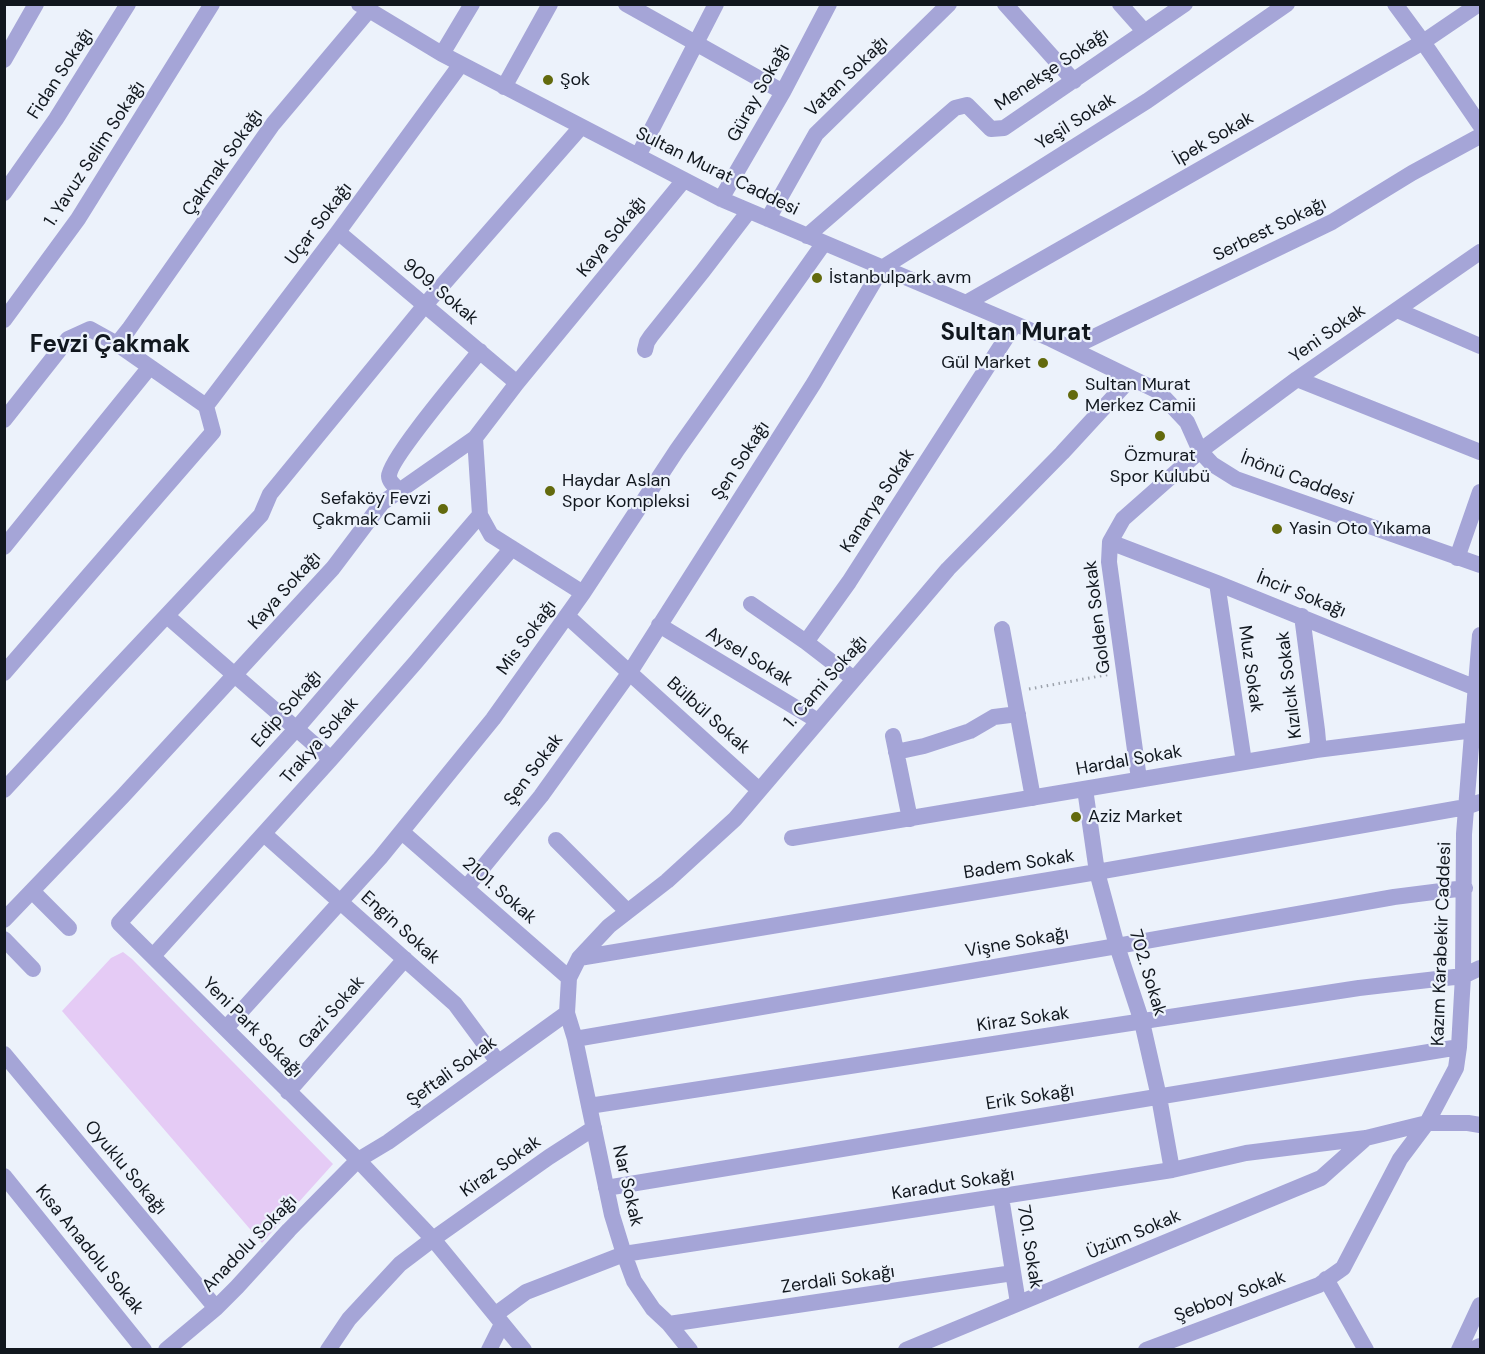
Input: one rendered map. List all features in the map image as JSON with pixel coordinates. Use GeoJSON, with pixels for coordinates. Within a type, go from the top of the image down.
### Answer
{"type":"FeatureCollection","features":[{"type":"Feature","properties":{"kind":"street"},"geometry":{"type":"LineString","coordinates":[[4,60],[36,4]]}},
{"type":"Feature","properties":{"kind":"street","name":"Fidan Sokağı"},"geometry":{"type":"LineString","coordinates":[[4,193],[56,119],[128,4]]}},
{"type":"Feature","properties":{"kind":"street","name":"1. Yavuz Selim Sokağı"},"geometry":{"type":"LineString","coordinates":[[4,320],[78,219],[212,4]]}},
{"type":"Feature","properties":{"kind":"street"},"geometry":{"type":"LineString","coordinates":[[442,54],[472,4]]}},
{"type":"Feature","properties":{"kind":"street"},"geometry":{"type":"LineString","coordinates":[[504,87],[550,4]]}},
{"type":"Feature","properties":{"kind":"street"},"geometry":{"type":"LineString","coordinates":[[626,4],[783,92]]}},
{"type":"Feature","properties":{"kind":"street"},"geometry":{"type":"LineString","coordinates":[[638,156],[716,4]]}},
{"type":"Feature","properties":{"kind":"street","name":"Güray Sokağı"},"geometry":{"type":"LineString","coordinates":[[721,199],[783,92],[829,4]]}},
{"type":"Feature","properties":{"kind":"street","name":"Vatan Sokağı"},"geometry":{"type":"LineString","coordinates":[[768,219],[816,134],[949,4]]}},
{"type":"Feature","properties":{"kind":"street"},"geometry":{"type":"LineString","coordinates":[[1005,4],[1074,81]]}},
{"type":"Feature","properties":{"kind":"street"},"geometry":{"type":"LineString","coordinates":[[1120,4],[1144,31]]}},
{"type":"Feature","properties":{"kind":"street","name":"Menekşe Sokağı"},"geometry":{"type":"LineString","coordinates":[[807,236],[955,108],[967,105],[991,129],[1004,128],[1185,4]]}},
{"type":"Feature","properties":{"kind":"street","name":"Yeşil Sokak"},"geometry":{"type":"LineString","coordinates":[[882,268],[1147,100],[1287,4]]}},
{"type":"Feature","properties":{"kind":"street"},"geometry":{"type":"LineString","coordinates":[[1395,4],[1424,42],[1480,125]]}},
{"type":"Feature","properties":{"kind":"street","name":"İpek Sokak"},"geometry":{"type":"LineString","coordinates":[[966,303],[1424,42],[1479,4]]}},
{"type":"Feature","properties":{"kind":"street","name":"Sultan Murat Caddesi"},"geometry":{"type":"LineString","coordinates":[[364,8],[442,54],[721,199],[1071,348]]}},
{"type":"Feature","properties":{"kind":"street","name":"Çakmak Sokağı"},"geometry":{"type":"LineString","coordinates":[[117,344],[273,124],[364,8]]}},
{"type":"Feature","properties":{"kind":"street","name":"Uçar Sokağı"},"geometry":{"type":"LineString","coordinates":[[206,406],[338,232],[461,64]]}},
{"type":"Feature","properties":{"kind":"street"},"geometry":{"type":"LineString","coordinates":[[4,790],[261,515],[270,494],[425,305],[582,127]]}},
{"type":"Feature","properties":{"kind":"street","name":"Serbest Sokağı"},"geometry":{"type":"LineString","coordinates":[[1071,348],[1332,222],[1412,173],[1480,136]]}},
{"type":"Feature","properties":{"kind":"street","name":"Kaya Sokağı"},"geometry":{"type":"LineString","coordinates":[[4,920],[123,796],[333,568],[382,503],[475,438],[517,383],[684,180]]}},
{"type":"Feature","properties":{"kind":"street"},"geometry":{"type":"LineString","coordinates":[[645,350],[651,336],[749,211]]}},
{"type":"Feature","properties":{"kind":"street","name":"909. Sokak"},"geometry":{"type":"LineString","coordinates":[[338,232],[517,383]]}},
{"type":"Feature","properties":{"kind":"street","name":"Mis Sokağı"},"geometry":{"type":"LineString","coordinates":[[226,1028],[402,832],[493,719],[583,593],[677,450],[824,243]]}},
{"type":"Feature","properties":{"kind":"street","name":"Yeni Sokak"},"geometry":{"type":"LineString","coordinates":[[1200,452],[1297,379],[1480,252]]}},
{"type":"Feature","properties":{"kind":"street","name":"Şen Sokağı"},"geometry":{"type":"LineString","coordinates":[[630,672],[814,383],[882,268]]}},
{"type":"Feature","properties":{"kind":"street"},"geometry":{"type":"LineString","coordinates":[[1397,310],[1480,346]]}},
{"type":"Feature","properties":{"kind":"street","name":"Kanarya Sokak"},"geometry":{"type":"LineString","coordinates":[[806,642],[849,582],[1015,324]]}},
{"type":"Feature","properties":{"kind":"street"},"geometry":{"type":"LineString","coordinates":[[4,420],[68,339],[90,329],[117,344],[206,406],[213,432],[4,674]]}},
{"type":"Feature","properties":{"kind":"street","name":"İnönü Caddesi"},"geometry":{"type":"LineString","coordinates":[[1071,348],[1158,391],[1187,422],[1200,452],[1212,464],[1236,479],[1480,565]]}},
{"type":"Feature","properties":{"kind":"street"},"geometry":{"type":"LineString","coordinates":[[400,491],[389,476],[394,463],[480,351]]}},
{"type":"Feature","properties":{"kind":"street"},"geometry":{"type":"LineString","coordinates":[[6,542],[149,368]]}},
{"type":"Feature","properties":{"kind":"street","name":"1. Cami Sokağı"},"geometry":{"type":"LineString","coordinates":[[567,1013],[569,978],[579,958],[609,926],[667,881],[735,819],[948,569],[1062,453],[1131,378]]}},
{"type":"Feature","properties":{"kind":"street"},"geometry":{"type":"LineString","coordinates":[[1297,379],[1480,452]]}},
{"type":"Feature","properties":{"kind":"street"},"geometry":{"type":"LineString","coordinates":[[475,438],[480,515],[491,535],[583,593]]}},
{"type":"Feature","properties":{"kind":"street","name":"Golden Sokak"},"geometry":{"type":"LineString","coordinates":[[1139,779],[1109,562],[1110,542],[1123,519],[1200,452]]}},
{"type":"Feature","properties":{"kind":"street"},"geometry":{"type":"LineString","coordinates":[[1457,558],[1480,492]]}},
{"type":"Feature","properties":{"kind":"street","name":"Edip Sokağı"},"geometry":{"type":"LineString","coordinates":[[119,923],[297,728],[480,515]]}},
{"type":"Feature","properties":{"kind":"street","name":"İncir Sokağı"},"geometry":{"type":"LineString","coordinates":[[1110,542],[1302,616],[1476,688]]}},
{"type":"Feature","properties":{"kind":"street","name":"Trakya Sokak"},"geometry":{"type":"LineString","coordinates":[[153,956],[331,759],[512,548]]}},
{"type":"Feature","properties":{"kind":"street","name":"Muz Sokak"},"geometry":{"type":"LineString","coordinates":[[1218,583],[1244,762]]}},
{"type":"Feature","properties":{"kind":"street"},"geometry":{"type":"LineString","coordinates":[[752,604],[854,679]]}},
{"type":"Feature","properties":{"kind":"street"},"geometry":{"type":"LineString","coordinates":[[167,616],[331,759]]}},
{"type":"Feature","properties":{"kind":"street","name":"Bülbül Sokak"},"geometry":{"type":"LineString","coordinates":[[567,616],[759,790]]}},
{"type":"Feature","properties":{"kind":"street","name":"Kızılcık Sokak"},"geometry":{"type":"LineString","coordinates":[[1302,616],[1317,730],[1316,750]]}},
{"type":"Feature","properties":{"kind":"street","name":"Aysel Sokak"},"geometry":{"type":"LineString","coordinates":[[659,626],[818,721]]}},
{"type":"Feature","properties":{"kind":"street"},"geometry":{"type":"LineString","coordinates":[[1002,629],[1033,798]]}},
{"type":"Feature","properties":{"kind":"street","name":"Kazım Karabekir Caddesi"},"geometry":{"type":"LineString","coordinates":[[1326,1279],[1343,1268],[1400,1159],[1427,1124],[1456,1068],[1460,1047],[1463,976],[1464,834],[1473,805],[1474,730],[1480,635]]}},
{"type":"Feature","properties":{"kind":"street","name":"Şen Sokak"},"geometry":{"type":"LineString","coordinates":[[466,888],[541,796],[630,672]]}},
{"type":"Feature","properties":{"kind":"street"},"geometry":{"type":"LineString","coordinates":[[910,819],[895,744],[924,746],[970,731],[994,717],[1018,714]]}},
{"type":"Feature","properties":{"kind":"street","name":"Hardal Sokak"},"geometry":{"type":"LineString","coordinates":[[792,838],[1316,750],[1474,730]]}},
{"type":"Feature","properties":{"kind":"street","name":"702. Sokak"},"geometry":{"type":"LineString","coordinates":[[1085,789],[1097,872],[1117,946],[1142,1022],[1172,1170]]}},
{"type":"Feature","properties":{"kind":"street","name":"Badem Sokak"},"geometry":{"type":"LineString","coordinates":[[579,958],[1097,872],[1473,805]]}},
{"type":"Feature","properties":{"kind":"street","name":"2101. Sokak"},"geometry":{"type":"LineString","coordinates":[[402,832],[569,978]]}},
{"type":"Feature","properties":{"kind":"street","name":"Engin Sokak"},"geometry":{"type":"LineString","coordinates":[[264,834],[455,1004],[498,1062]]}},
{"type":"Feature","properties":{"kind":"street"},"geometry":{"type":"LineString","coordinates":[[556,840],[627,912]]}},
{"type":"Feature","properties":{"kind":"street","name":"Vişne Sokağı"},"geometry":{"type":"LineString","coordinates":[[575,1039],[1394,897],[1465,888]]}},
{"type":"Feature","properties":{"kind":"street"},"geometry":{"type":"LineString","coordinates":[[32,891],[69,928]]}},
{"type":"Feature","properties":{"kind":"street","name":"Yeni Park Sokağı"},"geometry":{"type":"LineString","coordinates":[[119,923],[226,1028],[433,1239],[524,1350]]}},
{"type":"Feature","properties":{"kind":"street"},"geometry":{"type":"LineString","coordinates":[[4,939],[33,969]]}},
{"type":"Feature","properties":{"kind":"street","name":"Gazi Sokak"},"geometry":{"type":"LineString","coordinates":[[288,1092],[405,959]]}},
{"type":"Feature","properties":{"kind":"street","name":"Kiraz Sokak"},"geometry":{"type":"LineString","coordinates":[[589,1106],[1359,988],[1463,976],[1480,968]]}},
{"type":"Feature","properties":{"kind":"street","name":"Nar Sokak"},"geometry":{"type":"LineString","coordinates":[[567,1013],[575,1039],[612,1215],[624,1254],[634,1281],[653,1309],[669,1324],[690,1350]]}},
{"type":"Feature","properties":{"kind":"street","name":"Şeftali Sokak"},"geometry":{"type":"LineString","coordinates":[[357,1160],[388,1142],[567,1013]]}},
{"type":"Feature","properties":{"kind":"street","name":"Erik Sokağı"},"geometry":{"type":"LineString","coordinates":[[606,1188],[1460,1047]]}},
{"type":"Feature","properties":{"kind":"street","name":"Oyuklu Sokağı"},"geometry":{"type":"LineString","coordinates":[[4,1054],[216,1308]]}},
{"type":"Feature","properties":{"kind":"street","name":"Karadut Sokağı"},"geometry":{"type":"LineString","coordinates":[[499,1319],[526,1292],[624,1254],[1172,1170],[1246,1153],[1366,1138],[1427,1124],[1480,1125]]}},
{"type":"Feature","properties":{"kind":"street","name":"Kiraz Sokak"},"geometry":{"type":"LineString","coordinates":[[328,1350],[349,1319],[400,1264],[549,1157],[594,1128]]}},
{"type":"Feature","properties":{"kind":"street","name":"Üzüm Sokak"},"geometry":{"type":"LineString","coordinates":[[906,1350],[1321,1178],[1366,1138]]}},
{"type":"Feature","properties":{"kind":"street","name":"Anadolu Sokağı"},"geometry":{"type":"LineString","coordinates":[[165,1350],[216,1308],[357,1160]]}},
{"type":"Feature","properties":{"kind":"street","name":"Kısa Anadolu Sokak"},"geometry":{"type":"LineString","coordinates":[[4,1176],[144,1350]]}},
{"type":"Feature","properties":{"kind":"street","name":"701. Sokak"},"geometry":{"type":"LineString","coordinates":[[1002,1197],[1018,1304]]}},
{"type":"Feature","properties":{"kind":"street","name":"Zerdali Sokağı"},"geometry":{"type":"LineString","coordinates":[[669,1324],[1013,1273]]}},
{"type":"Feature","properties":{"kind":"street"},"geometry":{"type":"LineString","coordinates":[[1326,1279],[1366,1350]]}},
{"type":"Feature","properties":{"kind":"street","name":"Şebboy Sokak"},"geometry":{"type":"LineString","coordinates":[[1146,1350],[1319,1285],[1326,1279]]}},
{"type":"Feature","properties":{"kind":"street"},"geometry":{"type":"LineString","coordinates":[[1459,1350],[1480,1305]]}},
{"type":"Feature","properties":{"kind":"street"},"geometry":{"type":"LineString","coordinates":[[489,1350],[499,1319]]}},
{"type":"Feature","properties":{"kind":"street"},"geometry":{"type":"LineString","coordinates":[[1472,1350],[1480,1346]]}},
{"type":"Feature","properties":{"kind":"path"},"geometry":{"type":"LineString","coordinates":[[1014,692],[1124,671]]}},
{"type":"Feature","properties":{"kind":"shaded area"},"geometry":{"type":"Polygon","coordinates":[[[123,952],[333,1164],[262,1243],[62,1011],[111,958],[123,952]]]}},
{"type":"Feature","properties":{"kind":"place","name":"Şok"},"geometry":{"type":"Point","coordinates":[548,80]}},
{"type":"Feature","properties":{"kind":"place","name":"İstanbulpark avm"},"geometry":{"type":"Point","coordinates":[817,278]}},
{"type":"Feature","properties":{"kind":"place","name":"Gül Market"},"geometry":{"type":"Point","coordinates":[1043,363]}},
{"type":"Feature","properties":{"kind":"place","name":"Sultan Murat Merkez Camii"},"geometry":{"type":"Point","coordinates":[1073,395]}},
{"type":"Feature","properties":{"kind":"place","name":"Özmurat Spor Kulubü"},"geometry":{"type":"Point","coordinates":[1160,436]}},
{"type":"Feature","properties":{"kind":"place","name":"Haydar Aslan Spor Kompleksi"},"geometry":{"type":"Point","coordinates":[550,491]}},
{"type":"Feature","properties":{"kind":"place","name":"Sefaköy Fevzi Çakmak Camii"},"geometry":{"type":"Point","coordinates":[443,509]}},
{"type":"Feature","properties":{"kind":"place","name":"Yasin Oto Yıkama"},"geometry":{"type":"Point","coordinates":[1277,529]}},
{"type":"Feature","properties":{"kind":"place","name":"Aziz Market"},"geometry":{"type":"Point","coordinates":[1076,817]}},
{"type":"Feature","properties":{"kind":"district","name":"Sultan Murat"},"geometry":{"type":"Point","coordinates":[1016,334]}},
{"type":"Feature","properties":{"kind":"district","name":"Fevzi Çakmak"},"geometry":{"type":"Point","coordinates":[110,346]}}]}
